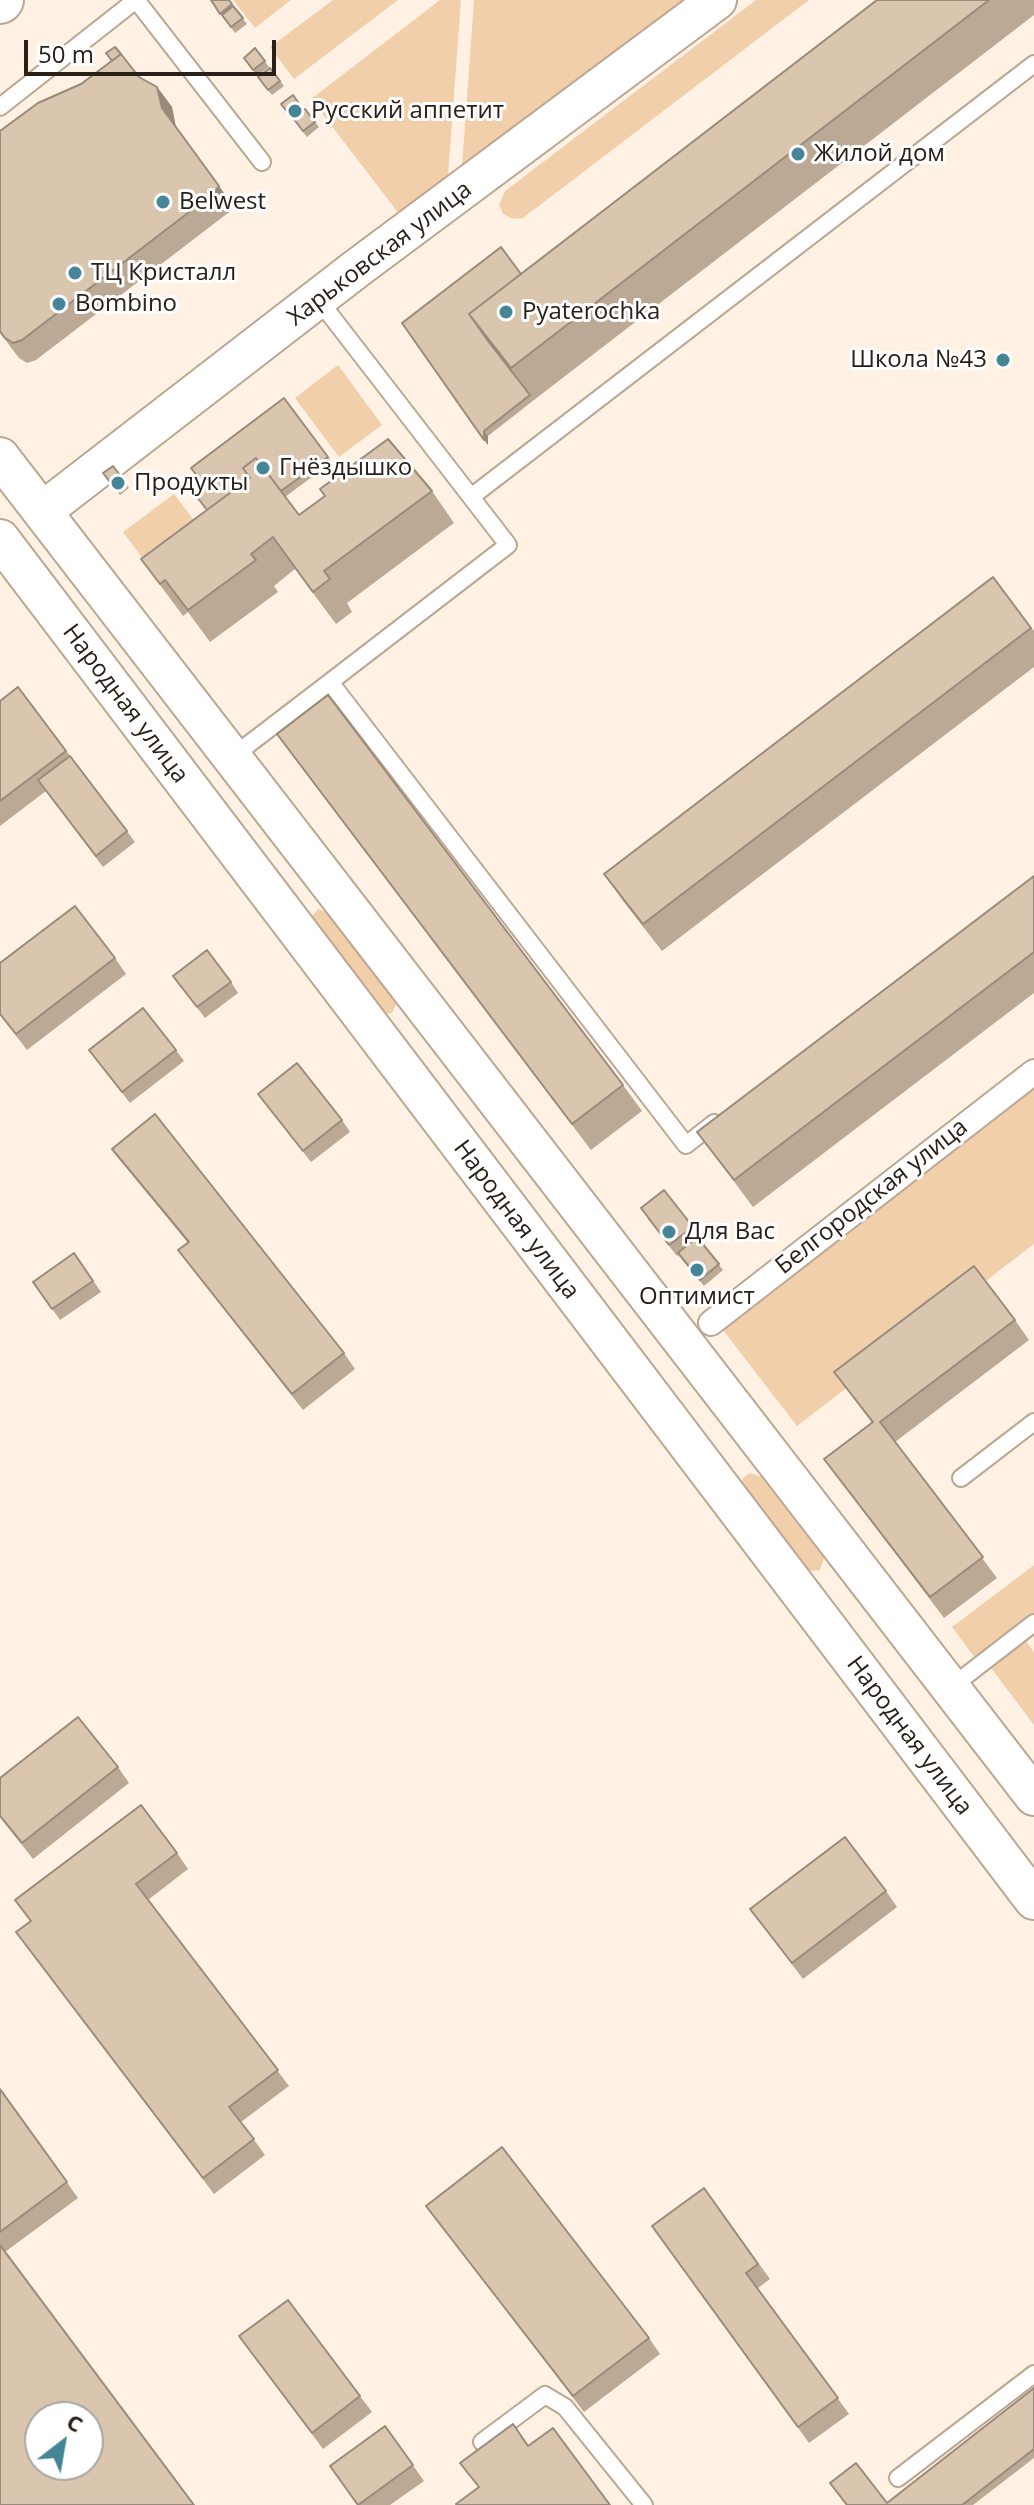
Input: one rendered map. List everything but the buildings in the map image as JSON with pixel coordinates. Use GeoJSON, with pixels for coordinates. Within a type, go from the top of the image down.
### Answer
{"type":"FeatureCollection","features":[{"type":"Feature","properties":{"kind":"street","name":"Харьковская улица"},"geometry":{"type":"LineString","coordinates":[[44,510],[318,299],[717,0]]}},
{"type":"Feature","properties":{"kind":"street"},"geometry":{"type":"LineString","coordinates":[[0,457],[44,510],[1034,1796]]}},
{"type":"Feature","properties":{"kind":"street"},"geometry":{"type":"LineString","coordinates":[[0,539],[16,545],[32,541],[43,526],[44,510]]}},
{"type":"Feature","properties":{"kind":"street","name":"Народная улица"},"geometry":{"type":"LineString","coordinates":[[0,539],[1034,1900]]}},
{"type":"Feature","properties":{"kind":"street","name":"Белгородская улица"},"geometry":{"type":"LineString","coordinates":[[711,1323],[1034,1072]]}},
{"type":"Feature","properties":{"kind":"lane"},"geometry":{"type":"LineString","coordinates":[[0,107],[136,1],[262,162]]}},
{"type":"Feature","properties":{"kind":"lane"},"geometry":{"type":"LineString","coordinates":[[471,497],[1034,64]]}},
{"type":"Feature","properties":{"kind":"lane"},"geometry":{"type":"LineString","coordinates":[[232,757],[508,545],[318,299]]}},
{"type":"Feature","properties":{"kind":"lane"},"geometry":{"type":"LineString","coordinates":[[330,682],[686,1145],[723,1116]]}},
{"type":"Feature","properties":{"kind":"lane"},"geometry":{"type":"LineString","coordinates":[[961,1478],[1034,1422]]}},
{"type":"Feature","properties":{"kind":"lane"},"geometry":{"type":"LineString","coordinates":[[950,1688],[1034,1623]]}},
{"type":"Feature","properties":{"kind":"lane"},"geometry":{"type":"LineString","coordinates":[[898,2478],[1034,2374]]}},
{"type":"Feature","properties":{"kind":"lane"},"geometry":{"type":"LineString","coordinates":[[482,2442],[545,2395],[565,2407],[644,2505]]}},
{"type":"Feature","properties":{"kind":"shaded area"},"geometry":{"type":"Polygon","coordinates":[[[233,0],[291,0],[255,28],[233,0]]]}},
{"type":"Feature","properties":{"kind":"shaded area"},"geometry":{"type":"Polygon","coordinates":[[[333,0],[398,0],[294,79],[270,47],[333,0]]]}},
{"type":"Feature","properties":{"kind":"shaded area"},"geometry":{"type":"Polygon","coordinates":[[[440,0],[461,0],[447,190],[406,223],[311,99],[440,0]]]}},
{"type":"Feature","properties":{"kind":"shaded area"},"geometry":{"type":"Polygon","coordinates":[[[474,0],[698,0],[461,180],[474,0]]]}},
{"type":"Feature","properties":{"kind":"shaded area"},"geometry":{"type":"Polygon","coordinates":[[[756,0],[809,0],[523,218],[513,219],[503,214],[499,205],[505,191],[756,0]]]}},
{"type":"Feature","properties":{"kind":"shaded area"},"geometry":{"type":"Polygon","coordinates":[[[338,365],[382,425],[339,457],[295,398],[338,365]]]}},
{"type":"Feature","properties":{"kind":"shaded area"},"geometry":{"type":"Polygon","coordinates":[[[174,494],[203,532],[151,570],[123,532],[174,494]]]}},
{"type":"Feature","properties":{"kind":"shaded area"},"geometry":{"type":"Polygon","coordinates":[[[318,909],[329,913],[394,997],[396,1005],[392,1013],[384,1015],[310,918],[318,909]]]}},
{"type":"Feature","properties":{"kind":"shaded area"},"geometry":{"type":"Polygon","coordinates":[[[1034,1083],[1034,1244],[797,1426],[719,1325],[1034,1083]]]}},
{"type":"Feature","properties":{"kind":"shaded area"},"geometry":{"type":"Polygon","coordinates":[[[750,1473],[761,1477],[824,1558],[820,1570],[808,1571],[742,1487],[743,1478],[750,1473]]]}},
{"type":"Feature","properties":{"kind":"shaded area"},"geometry":{"type":"Polygon","coordinates":[[[1034,1565],[1034,1614],[975,1658],[952,1627],[1034,1565]]]}},
{"type":"Feature","properties":{"kind":"shaded area"},"geometry":{"type":"Polygon","coordinates":[[[1026,1641],[1034,1652],[1034,1725],[991,1668],[1026,1641]]]}},
{"type":"Feature","properties":{"kind":"place","name":"Русский аппетит"},"geometry":{"type":"Point","coordinates":[295,111]}},
{"type":"Feature","properties":{"kind":"place","name":"Жилой дом"},"geometry":{"type":"Point","coordinates":[798,154]}},
{"type":"Feature","properties":{"kind":"place","name":"Belwest"},"geometry":{"type":"Point","coordinates":[163,202]}},
{"type":"Feature","properties":{"kind":"place","name":"ТЦ Кристалл"},"geometry":{"type":"Point","coordinates":[75,273]}},
{"type":"Feature","properties":{"kind":"place","name":"Bombino"},"geometry":{"type":"Point","coordinates":[59,304]}},
{"type":"Feature","properties":{"kind":"place","name":"Pyaterochka"},"geometry":{"type":"Point","coordinates":[506,312]}},
{"type":"Feature","properties":{"kind":"place","name":"Школа №43"},"geometry":{"type":"Point","coordinates":[1003,360]}},
{"type":"Feature","properties":{"kind":"place","name":"Гнёздышко"},"geometry":{"type":"Point","coordinates":[263,468]}},
{"type":"Feature","properties":{"kind":"place","name":"Продукты"},"geometry":{"type":"Point","coordinates":[118,483]}},
{"type":"Feature","properties":{"kind":"place","name":"Для Вас"},"geometry":{"type":"Point","coordinates":[669,1232]}},
{"type":"Feature","properties":{"kind":"place","name":"Оптимист"},"geometry":{"type":"Point","coordinates":[697,1270]}}]}
